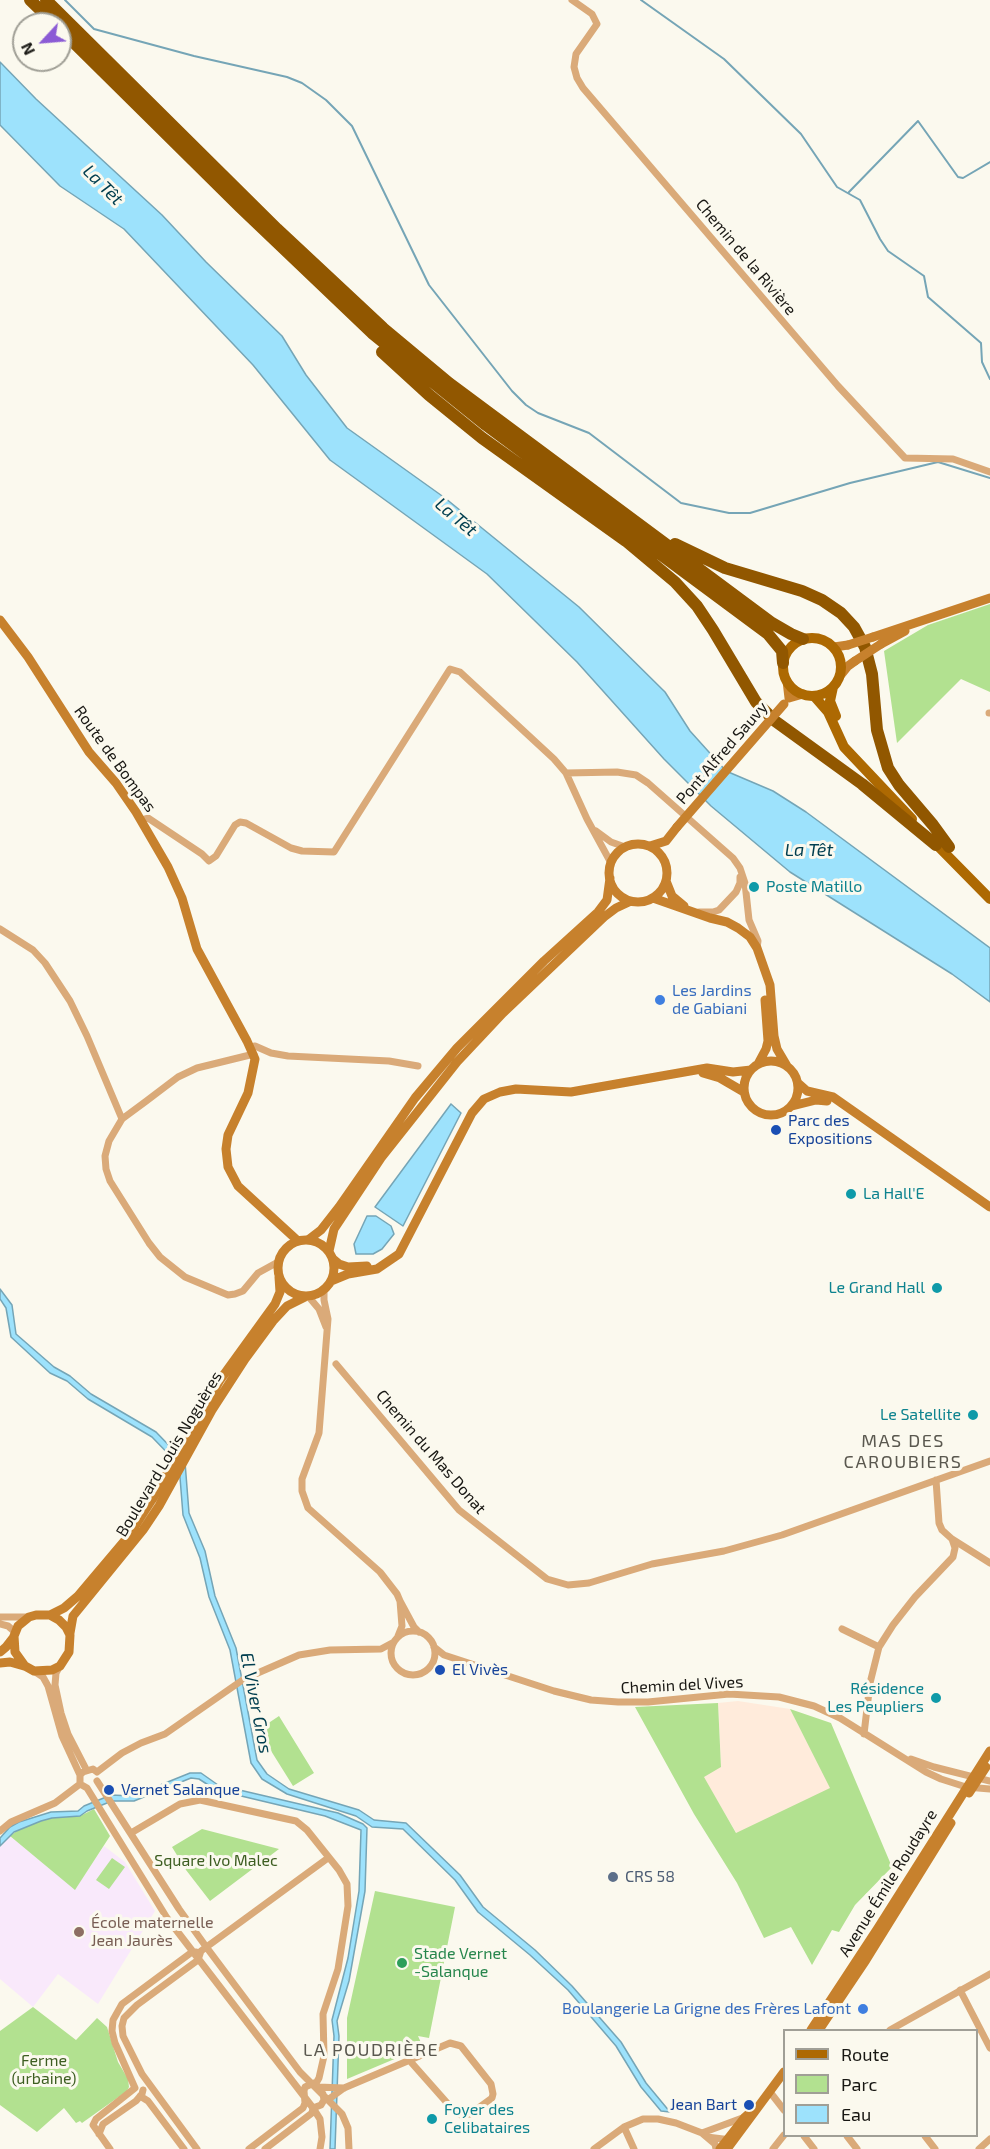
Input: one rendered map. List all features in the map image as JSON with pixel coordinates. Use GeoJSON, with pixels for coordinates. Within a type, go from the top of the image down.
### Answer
{"type":"FeatureCollection","features":[{"type":"Feature","properties":{"kind":"highway"},"geometry":{"type":"LineString","coordinates":[[30,0],[42,12]]}},
{"type":"Feature","properties":{"kind":"highway"},"geometry":{"type":"LineString","coordinates":[[46,0],[277,229],[375,321],[458,389],[772,622],[804,639]]}},
{"type":"Feature","properties":{"kind":"highway"},"geometry":{"type":"LineString","coordinates":[[72,41],[302,268],[372,333],[486,425],[768,634],[782,651],[783,663]]}},
{"type":"Feature","properties":{"kind":"highway"},"geometry":{"type":"LineString","coordinates":[[302,268],[377,347],[429,395],[482,438],[626,542],[675,582],[697,606],[744,685],[762,709],[788,732],[862,784],[943,846]]}},
{"type":"Feature","properties":{"kind":"highway"},"geometry":{"type":"LineString","coordinates":[[641,523],[668,540],[724,568],[802,591],[822,600],[854,627],[865,647],[872,674],[877,730],[888,768],[899,785],[933,825],[943,846]]}},
{"type":"Feature","properties":{"kind":"main road"},"geometry":{"type":"LineString","coordinates":[[834,647],[873,638],[990,598]]}},
{"type":"Feature","properties":{"kind":"main road"},"geometry":{"type":"LineString","coordinates":[[787,681],[786,701],[828,692],[848,666],[855,661],[933,618]]}},
{"type":"Feature","properties":{"kind":"main road","name":"Route de Bompas"},"geometry":{"type":"LineString","coordinates":[[0,620],[28,657],[89,752],[116,783],[141,820],[168,867],[182,898],[197,949],[253,1053]]}},
{"type":"Feature","properties":{"kind":"main road"},"geometry":{"type":"LineString","coordinates":[[840,676],[841,661],[834,647],[820,638],[804,639],[790,648],[783,663],[784,673],[791,687],[809,695],[828,712],[844,747],[856,763],[990,891]]}},
{"type":"Feature","properties":{"kind":"main road"},"geometry":{"type":"LineString","coordinates":[[833,687],[830,701],[850,746],[990,899]]}},
{"type":"Feature","properties":{"kind":"main road","name":"Pont Alfred Sauvy"},"geometry":{"type":"LineString","coordinates":[[666,841],[786,701]]}},
{"type":"Feature","properties":{"kind":"main road"},"geometry":{"type":"LineString","coordinates":[[650,846],[666,841],[665,861]]}},
{"type":"Feature","properties":{"kind":"main road"},"geometry":{"type":"LineString","coordinates":[[691,912],[672,896],[666,881],[667,867],[661,855],[650,846],[642,844],[625,847],[611,863],[608,900],[457,1048],[416,1098],[321,1230],[308,1239],[285,1248],[278,1262],[278,1276],[289,1291],[306,1297],[324,1290],[332,1281],[348,1274],[377,1269],[390,1262],[406,1244],[417,1218],[472,1113],[484,1099],[500,1092],[516,1089],[571,1092],[707,1068],[734,1072],[773,1061],[787,1066]]}},
{"type":"Feature","properties":{"kind":"main road"},"geometry":{"type":"LineString","coordinates":[[610,878],[617,892],[631,901],[639,902],[653,898],[666,881]]}},
{"type":"Feature","properties":{"kind":"main road"},"geometry":{"type":"LineString","coordinates":[[653,898],[727,922],[750,937],[757,948],[770,985],[777,1049],[794,1073],[798,1083],[798,1091],[792,1106]]}},
{"type":"Feature","properties":{"kind":"main road"},"geometry":{"type":"LineString","coordinates":[[332,1281],[334,1274],[331,1255],[334,1229],[375,1167],[414,1115],[457,1062],[503,1012],[604,917],[631,901]]}},
{"type":"Feature","properties":{"kind":"main road"},"geometry":{"type":"LineString","coordinates":[[762,962],[768,1041],[766,1049],[744,1084],[744,1092],[750,1106],[766,1116],[780,1114],[792,1106],[816,1100],[843,1106]]}},
{"type":"Feature","properties":{"kind":"main road"},"geometry":{"type":"LineString","coordinates":[[253,1053],[248,1094],[228,1135],[226,1149],[228,1167],[238,1186],[298,1241]]}},
{"type":"Feature","properties":{"kind":"main road"},"geometry":{"type":"LineString","coordinates":[[690,1071],[720,1078],[744,1092]]}},
{"type":"Feature","properties":{"kind":"main road"},"geometry":{"type":"LineString","coordinates":[[798,1083],[807,1091],[832,1097],[990,1207]]}},
{"type":"Feature","properties":{"kind":"main road"},"geometry":{"type":"LineString","coordinates":[[308,1239],[316,1241],[339,1264],[348,1267],[363,1267],[375,1264],[394,1251],[417,1218]]}},
{"type":"Feature","properties":{"kind":"main road"},"geometry":{"type":"LineString","coordinates":[[280,1225],[285,1248]]}},
{"type":"Feature","properties":{"kind":"main road","name":"Boulevard Louis Noguères"},"geometry":{"type":"LineString","coordinates":[[70,1635],[70,1625],[77,1610],[124,1555],[187,1446],[220,1380],[275,1304],[279,1292],[278,1276]]}},
{"type":"Feature","properties":{"kind":"main road","name":"Boulevard Louis Noguères"},"geometry":{"type":"LineString","coordinates":[[187,1446],[273,1321],[287,1306],[306,1297]]}},
{"type":"Feature","properties":{"kind":"main road","name":"Boulevard Louis Noguères"},"geometry":{"type":"LineString","coordinates":[[50,1615],[64,1608],[93,1580],[156,1502]]}},
{"type":"Feature","properties":{"kind":"main road"},"geometry":{"type":"LineString","coordinates":[[0,1652],[6,1647],[18,1626],[28,1617],[36,1615],[50,1615],[59,1620],[70,1635],[69,1652],[60,1666],[42,1672],[10,1662],[0,1663]]}},
{"type":"Feature","properties":{"kind":"main road"},"geometry":{"type":"LineString","coordinates":[[15,1634],[15,1653],[29,1668]]}},
{"type":"Feature","properties":{"kind":"main road","name":"Avenue Émile Roudayre"},"geometry":{"type":"LineString","coordinates":[[976,1777],[990,1751]]}},
{"type":"Feature","properties":{"kind":"main road","name":"Avenue Émile Roudayre"},"geometry":{"type":"LineString","coordinates":[[820,2029],[969,1787],[990,1759]]}},
{"type":"Feature","properties":{"kind":"main road","name":"Avenue Émile Roudayre"},"geometry":{"type":"LineString","coordinates":[[812,2029],[893,1910]]}},
{"type":"Feature","properties":{"kind":"main road"},"geometry":{"type":"LineString","coordinates":[[718,2149],[730,2141],[783,2073]]}},
{"type":"Feature","properties":{"kind":"main road"},"geometry":{"type":"LineString","coordinates":[[730,2141],[745,2117],[760,2103]]}},
{"type":"Feature","properties":{"kind":"street","name":"Chemin de la Rivière"},"geometry":{"type":"LineString","coordinates":[[572,0],[592,14],[597,24],[576,54],[574,67],[583,88],[838,386],[905,458],[953,459],[990,472]]}},
{"type":"Feature","properties":{"kind":"street"},"geometry":{"type":"LineString","coordinates":[[141,820],[148,818],[209,861],[216,856],[235,825],[240,822],[246,823],[291,848],[302,851],[334,852],[450,669],[460,672],[554,759],[566,773],[611,863]]}},
{"type":"Feature","properties":{"kind":"street"},"geometry":{"type":"LineString","coordinates":[[566,773],[617,772],[636,776],[648,783],[733,858],[740,868],[745,883],[749,920],[758,941],[757,948]]}},
{"type":"Feature","properties":{"kind":"street"},"geometry":{"type":"LineString","coordinates":[[593,828],[611,842],[625,847]]}},
{"type":"Feature","properties":{"kind":"street"},"geometry":{"type":"LineString","coordinates":[[691,912],[713,912],[719,909],[736,892],[740,883],[740,868]]}},
{"type":"Feature","properties":{"kind":"street"},"geometry":{"type":"LineString","coordinates":[[0,929],[33,950],[45,963],[70,1001],[122,1119]]}},
{"type":"Feature","properties":{"kind":"street"},"geometry":{"type":"LineString","coordinates":[[253,1053],[255,1046],[271,1053]]}},
{"type":"Feature","properties":{"kind":"street"},"geometry":{"type":"LineString","coordinates":[[278,1262],[258,1273],[243,1291],[228,1295],[185,1277],[160,1257],[110,1182],[106,1169],[105,1156],[109,1141],[122,1119],[178,1077],[197,1068],[253,1053],[389,1061],[418,1066]]}},
{"type":"Feature","properties":{"kind":"street"},"geometry":{"type":"LineString","coordinates":[[265,1270],[278,1276]]}},
{"type":"Feature","properties":{"kind":"street"},"geometry":{"type":"LineString","coordinates":[[324,1290],[328,1319],[319,1433],[302,1479],[302,1491],[308,1508],[380,1572],[414,1627],[430,1640],[434,1647],[432,1664]]}},
{"type":"Feature","properties":{"kind":"street"},"geometry":{"type":"LineString","coordinates":[[306,1297],[319,1309],[327,1332]]}},
{"type":"Feature","properties":{"kind":"street","name":"Chemin du Mas Donat"},"geometry":{"type":"LineString","coordinates":[[336,1364],[459,1510],[547,1579],[578,1586],[652,1564],[724,1551],[782,1535],[990,1461]]}},
{"type":"Feature","properties":{"kind":"street"},"geometry":{"type":"LineString","coordinates":[[936,1480],[939,1523],[942,1530],[990,1563]]}},
{"type":"Feature","properties":{"kind":"street"},"geometry":{"type":"LineString","coordinates":[[864,1734],[870,1683],[879,1647],[893,1624],[915,1597],[954,1557],[955,1548],[952,1539]]}},
{"type":"Feature","properties":{"kind":"street"},"geometry":{"type":"LineString","coordinates":[[391,1656],[402,1626],[400,1601]]}},
{"type":"Feature","properties":{"kind":"street"},"geometry":{"type":"LineString","coordinates":[[0,1617],[28,1617]]}},
{"type":"Feature","properties":{"kind":"street"},"geometry":{"type":"LineString","coordinates":[[0,1624],[8,1626],[15,1634]]}},
{"type":"Feature","properties":{"kind":"street"},"geometry":{"type":"LineString","coordinates":[[842,1629],[879,1647]]}},
{"type":"Feature","properties":{"kind":"street"},"geometry":{"type":"LineString","coordinates":[[97,1772],[122,1753],[165,1734],[243,1679],[299,1655],[330,1650],[381,1649],[411,1631],[419,1632]]}},
{"type":"Feature","properties":{"kind":"street","name":"Chemin del Vives"},"geometry":{"type":"LineString","coordinates":[[434,1647],[444,1655],[554,1691],[591,1700],[648,1701],[729,1694],[779,1697],[814,1706],[840,1718],[926,1772],[969,1787],[990,1789]]}},
{"type":"Feature","properties":{"kind":"street"},"geometry":{"type":"LineString","coordinates":[[381,1649],[391,1656],[398,1669],[407,1674],[421,1673],[432,1664],[454,1658]]}},
{"type":"Feature","properties":{"kind":"street"},"geometry":{"type":"LineString","coordinates":[[60,1666],[56,1673],[55,1684],[61,1713],[83,1772],[86,1789],[167,1918],[313,2108],[320,2119],[322,2137],[320,2149]]}},
{"type":"Feature","properties":{"kind":"street"},"geometry":{"type":"LineString","coordinates":[[29,1668],[43,1677],[48,1686],[62,1736],[83,1772]]}},
{"type":"Feature","properties":{"kind":"street","name":"Chemin del Vives"},"geometry":{"type":"LineString","coordinates":[[903,1756],[934,1767],[990,1781]]}},
{"type":"Feature","properties":{"kind":"street"},"geometry":{"type":"LineString","coordinates":[[83,1772],[93,1769],[97,1772],[100,1785],[204,1950],[300,2072],[342,2114],[348,2128],[349,2149]]}},
{"type":"Feature","properties":{"kind":"street"},"geometry":{"type":"LineString","coordinates":[[0,1831],[11,1822],[100,1785]]}},
{"type":"Feature","properties":{"kind":"street"},"geometry":{"type":"LineString","coordinates":[[131,1833],[180,1804],[192,1800],[296,1821],[307,1830],[339,1870],[347,1884],[348,1906],[338,1969],[323,2013],[324,2056],[317,2087],[324,2100],[321,2105],[313,2108],[308,2116],[265,2149]]}},
{"type":"Feature","properties":{"kind":"street"},"geometry":{"type":"LineString","coordinates":[[197,2149],[147,2082],[123,2036],[124,2018],[137,2005],[198,1960],[204,1950],[328,1858]]}},
{"type":"Feature","properties":{"kind":"street"},"geometry":{"type":"LineString","coordinates":[[184,2149],[142,2093],[135,2088],[115,2043],[112,2031],[113,2020],[122,2004],[192,1952],[204,1950]]}},
{"type":"Feature","properties":{"kind":"street"},"geometry":{"type":"LineString","coordinates":[[893,2029],[990,1974]]}},
{"type":"Feature","properties":{"kind":"street"},"geometry":{"type":"LineString","coordinates":[[960,1990],[990,2048]]}},
{"type":"Feature","properties":{"kind":"street"},"geometry":{"type":"LineString","coordinates":[[329,2099],[344,2088],[450,2043],[458,2044],[491,2084],[492,2098],[470,2114],[456,2113],[410,2061]]}},
{"type":"Feature","properties":{"kind":"street"},"geometry":{"type":"LineString","coordinates":[[99,2134],[103,2124],[142,2093],[147,2082]]}},
{"type":"Feature","properties":{"kind":"street"},"geometry":{"type":"LineString","coordinates":[[249,2149],[303,2108],[305,2087],[344,2088]]}},
{"type":"Feature","properties":{"kind":"street"},"geometry":{"type":"LineString","coordinates":[[110,2149],[93,2125],[96,2119],[135,2088]]}},
{"type":"Feature","properties":{"kind":"street"},"geometry":{"type":"LineString","coordinates":[[770,2092],[783,2109]]}},
{"type":"Feature","properties":{"kind":"street"},"geometry":{"type":"LineString","coordinates":[[707,2134],[745,2117]]}},
{"type":"Feature","properties":{"kind":"street"},"geometry":{"type":"LineString","coordinates":[[594,2149],[624,2127],[643,2119],[658,2119],[707,2134],[718,2149]]}},
{"type":"Feature","properties":{"kind":"street"},"geometry":{"type":"LineString","coordinates":[[624,2127],[634,2149]]}},
{"type":"Feature","properties":{"kind":"street"},"geometry":{"type":"LineString","coordinates":[[707,2134],[724,2130],[730,2141]]}},
{"type":"Feature","properties":{"kind":"street"},"geometry":{"type":"LineString","coordinates":[[773,2149],[783,2136]]}},
{"type":"Feature","properties":{"kind":"street"},"geometry":{"type":"LineString","coordinates":[[805,2137],[814,2149]]}},
{"type":"Feature","properties":{"kind":"street"},"geometry":{"type":"LineString","coordinates":[[848,2137],[857,2149]]}},
{"type":"Feature","properties":{"kind":"street"},"geometry":{"type":"LineString","coordinates":[[926,2137],[935,2149]]}},
{"type":"Feature","properties":{"kind":"street"},"geometry":{"type":"LineString","coordinates":[[979,2149],[990,2139]]}},
{"type":"Feature","properties":{"kind":"shaded area"},"geometry":{"type":"Polygon","coordinates":[[[738,1701],[790,1709],[831,1788],[737,1834],[703,1777],[721,1766],[718,1703],[738,1701]]]}},
{"type":"Feature","properties":{"kind":"shaded area"},"geometry":{"type":"Polygon","coordinates":[[[10,1836],[75,1889],[104,1846],[125,1862],[155,1911],[98,2004],[58,1974],[33,2007],[0,1979],[0,1847],[10,1836]]]}},
{"type":"Feature","properties":{"kind":"green space"},"geometry":{"type":"Polygon","coordinates":[[[990,604],[990,692],[961,679],[897,743],[884,651],[928,625],[990,604]]]}},
{"type":"Feature","properties":{"kind":"green space"},"geometry":{"type":"Polygon","coordinates":[[[718,1703],[721,1767],[704,1777],[736,1833],[830,1788],[790,1709],[831,1723],[892,1867],[855,1905],[839,1932],[832,1930],[812,1965],[791,1927],[764,1938],[737,1883],[694,1814],[635,1707],[718,1703]]]}},
{"type":"Feature","properties":{"kind":"green space"},"geometry":{"type":"Polygon","coordinates":[[[279,1716],[314,1773],[293,1786],[258,1730],[279,1716]]]}},
{"type":"Feature","properties":{"kind":"green space"},"geometry":{"type":"Polygon","coordinates":[[[94,1809],[110,1836],[75,1890],[10,1836],[22,1827],[52,1818],[80,1816],[94,1809]]]}},
{"type":"Feature","properties":{"kind":"green space","name":"Square Ivo Malec"},"geometry":{"type":"Polygon","coordinates":[[[202,1829],[279,1849],[210,1901],[172,1847],[202,1829]]]}},
{"type":"Feature","properties":{"kind":"green space"},"geometry":{"type":"Polygon","coordinates":[[[112,1858],[125,1867],[109,1889],[96,1880],[112,1858]]]}},
{"type":"Feature","properties":{"kind":"green space","name":"Stade Vernet -Salanque"},"geometry":{"type":"Polygon","coordinates":[[[375,1891],[455,1907],[429,2038],[418,2036],[423,2047],[347,2079],[347,2018],[375,1891]]]}},
{"type":"Feature","properties":{"kind":"green space","name":"Ferme (urbaine)"},"geometry":{"type":"Polygon","coordinates":[[[33,2007],[76,2040],[97,2018],[107,2027],[118,2062],[128,2079],[127,2091],[82,2123],[80,2121],[76,2123],[64,2108],[37,2132],[0,2105],[0,2031],[33,2007]]]}},
{"type":"Feature","properties":{"kind":"water","name":"La Têt"},"geometry":{"type":"Polygon","coordinates":[[[0,62],[36,99],[162,215],[206,262],[282,336],[306,375],[347,428],[445,498],[579,607],[665,692],[690,731],[726,771],[773,791],[806,812],[990,948],[990,1002],[952,974],[790,872],[711,806],[664,759],[577,662],[487,574],[330,460],[253,365],[124,229],[60,186],[0,125],[0,62]]]}},
{"type":"Feature","properties":{"kind":"water"},"geometry":{"type":"Polygon","coordinates":[[[451,1104],[461,1113],[403,1226],[375,1207],[451,1104]]]}},
{"type":"Feature","properties":{"kind":"water"},"geometry":{"type":"Polygon","coordinates":[[[367,1216],[376,1216],[391,1226],[394,1234],[382,1249],[373,1254],[356,1254],[354,1244],[367,1216]]]}},
{"type":"Feature","properties":{"kind":"water"},"geometry":{"type":"Polygon","coordinates":[[[0,1289],[12,1305],[16,1334],[54,1367],[70,1376],[91,1394],[156,1432],[185,1462],[189,1513],[205,1551],[215,1596],[236,1648],[257,1760],[267,1774],[289,1789],[359,1810],[374,1820],[406,1823],[460,1875],[483,1907],[535,1950],[572,1986],[621,2042],[646,2083],[670,2112],[661,2111],[641,2087],[616,2046],[568,1990],[478,1912],[455,1880],[403,1829],[372,1827],[356,1816],[287,1794],[262,1779],[251,1763],[230,1650],[209,1597],[200,1558],[183,1515],[179,1465],[152,1437],[88,1399],[67,1381],[50,1373],[11,1337],[6,1308],[0,1299],[0,1289]]]}},
{"type":"Feature","properties":{"kind":"water"},"geometry":{"type":"Polygon","coordinates":[[[190,1773],[201,1773],[218,1785],[338,1813],[367,1828],[365,1891],[349,1981],[337,2021],[339,2036],[335,2149],[330,2149],[334,2036],[332,2020],[348,1958],[359,1891],[361,1830],[325,1816],[216,1790],[199,1779],[191,1778],[134,1801],[112,1801],[80,1816],[41,1821],[14,1832],[0,1846],[0,1838],[10,1827],[19,1822],[51,1812],[78,1811],[84,1806],[111,1795],[133,1796],[190,1773]]]}},
{"type":"Feature","properties":{"kind":"waterway"},"geometry":{"type":"LineString","coordinates":[[65,0],[94,29],[194,56],[287,77],[302,83],[326,100],[352,126],[429,285],[512,391],[538,413],[589,433],[681,503],[729,513],[750,513],[850,483],[938,462],[990,478]]}},
{"type":"Feature","properties":{"kind":"waterway"},"geometry":{"type":"LineString","coordinates":[[641,0],[724,59],[801,134],[837,187],[860,200],[888,251],[924,276],[928,297],[981,343],[982,362],[990,379]]}},
{"type":"Feature","properties":{"kind":"waterway"},"geometry":{"type":"LineString","coordinates":[[849,192],[918,121],[958,177],[963,178],[990,162]]}},
{"type":"Feature","properties":{"kind":"place","name":"Poste Matillo"},"geometry":{"type":"Point","coordinates":[754,887]}},
{"type":"Feature","properties":{"kind":"place","name":"Les Jardins de Gabiani"},"geometry":{"type":"Point","coordinates":[660,1000]}},
{"type":"Feature","properties":{"kind":"place","name":"Parc des Expositions"},"geometry":{"type":"Point","coordinates":[776,1130]}},
{"type":"Feature","properties":{"kind":"place","name":"La Hall'E"},"geometry":{"type":"Point","coordinates":[851,1194]}},
{"type":"Feature","properties":{"kind":"place","name":"Le Grand Hall"},"geometry":{"type":"Point","coordinates":[937,1288]}},
{"type":"Feature","properties":{"kind":"place","name":"Le Satellite"},"geometry":{"type":"Point","coordinates":[973,1415]}},
{"type":"Feature","properties":{"kind":"place","name":"El Vivès"},"geometry":{"type":"Point","coordinates":[440,1670]}},
{"type":"Feature","properties":{"kind":"place","name":"Résidence Les Peupliers"},"geometry":{"type":"Point","coordinates":[936,1698]}},
{"type":"Feature","properties":{"kind":"place","name":"Vernet Salanque"},"geometry":{"type":"Point","coordinates":[109,1790]}},
{"type":"Feature","properties":{"kind":"place","name":"CRS 58"},"geometry":{"type":"Point","coordinates":[613,1877]}},
{"type":"Feature","properties":{"kind":"place","name":"École maternelle Jean Jaurès"},"geometry":{"type":"Point","coordinates":[79,1932]}},
{"type":"Feature","properties":{"kind":"place","name":"Stade Vernet -Salanque"},"geometry":{"type":"Point","coordinates":[402,1963]}},
{"type":"Feature","properties":{"kind":"place","name":"Boulangerie La Grigne des Frères Lafont"},"geometry":{"type":"Point","coordinates":[863,2009]}},
{"type":"Feature","properties":{"kind":"place","name":"Jean Bart"},"geometry":{"type":"Point","coordinates":[749,2105]}},
{"type":"Feature","properties":{"kind":"place","name":"Foyer des Celibataires"},"geometry":{"type":"Point","coordinates":[432,2119]}},
{"type":"Feature","properties":{"kind":"district","name":"MAS DES CAROUBIERS"},"geometry":{"type":"Point","coordinates":[903,1451]}},
{"type":"Feature","properties":{"kind":"district","name":"LA POUDRIÈRE"},"geometry":{"type":"Point","coordinates":[371,2050]}},
{"type":"Feature","properties":{"kind":"water label","name":"El Viver Gros"},"geometry":{"type":"Point","coordinates":[256,1703]}}]}
